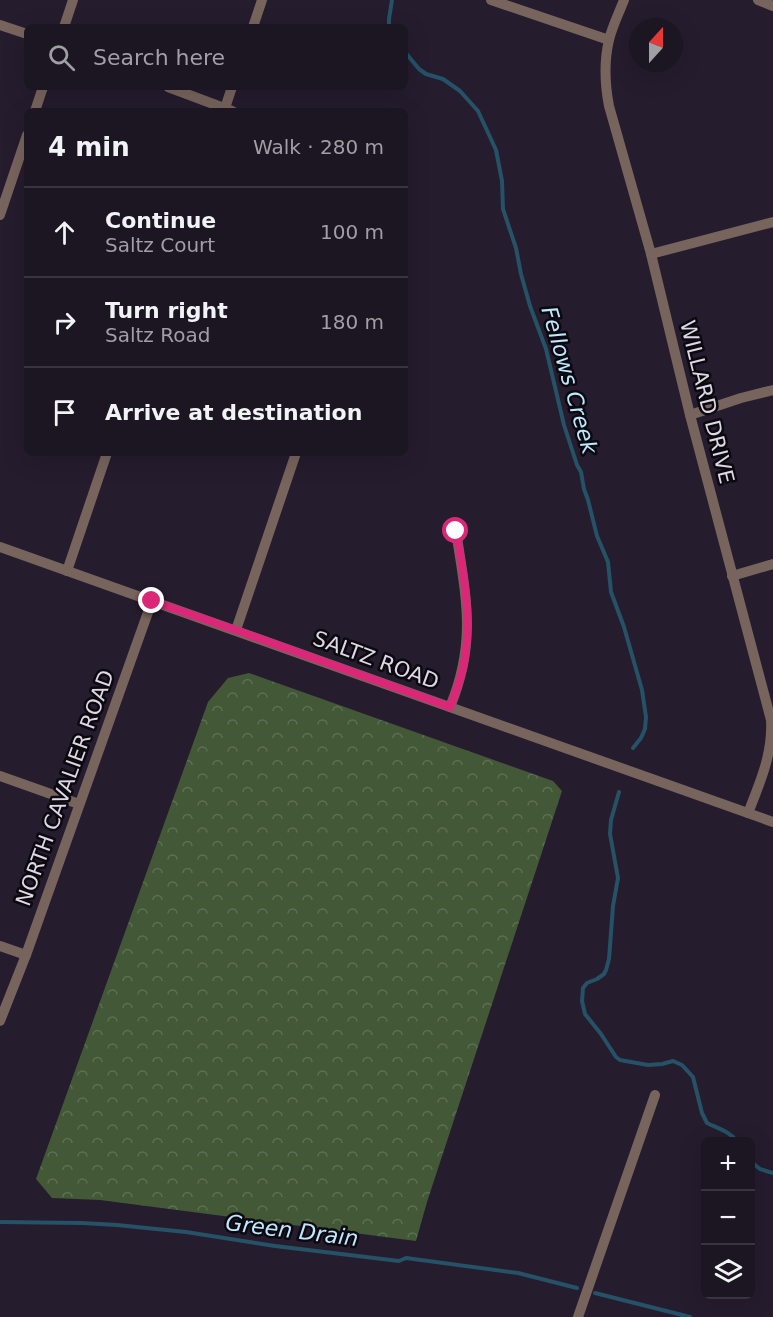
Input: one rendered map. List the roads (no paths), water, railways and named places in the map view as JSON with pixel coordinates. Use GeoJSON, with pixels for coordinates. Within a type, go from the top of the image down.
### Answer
{"type":"FeatureCollection","features":[{"type":"Feature","properties":{"kind":"street"},"geometry":{"type":"LineString","coordinates":[[65,24],[73,0]]}},
{"type":"Feature","properties":{"kind":"street"},"geometry":{"type":"LineString","coordinates":[[254,24],[262,0]]}},
{"type":"Feature","properties":{"kind":"street"},"geometry":{"type":"LineString","coordinates":[[491,0],[609,40]]}},
{"type":"Feature","properties":{"kind":"street","name":"WILLARD DRIVE"},"geometry":{"type":"LineString","coordinates":[[624,0],[609,40],[606,66],[608,99],[651,254],[690,415],[772,720],[772,737],[768,756],[748,813]]}},
{"type":"Feature","properties":{"kind":"street"},"geometry":{"type":"LineString","coordinates":[[758,0],[773,6]]}},
{"type":"Feature","properties":{"kind":"street"},"geometry":{"type":"LineString","coordinates":[[0,25],[24,33]]}},
{"type":"Feature","properties":{"kind":"street"},"geometry":{"type":"LineString","coordinates":[[36,108],[42,90]]}},
{"type":"Feature","properties":{"kind":"street"},"geometry":{"type":"LineString","coordinates":[[176,90],[222,108]]}},
{"type":"Feature","properties":{"kind":"street"},"geometry":{"type":"LineString","coordinates":[[227,108],[231,90]]}},
{"type":"Feature","properties":{"kind":"street"},"geometry":{"type":"LineString","coordinates":[[0,215],[24,144]]}},
{"type":"Feature","properties":{"kind":"street"},"geometry":{"type":"LineString","coordinates":[[651,254],[773,222]]}},
{"type":"Feature","properties":{"kind":"street"},"geometry":{"type":"LineString","coordinates":[[690,415],[773,390]]}},
{"type":"Feature","properties":{"kind":"street"},"geometry":{"type":"LineString","coordinates":[[67,571],[106,456]]}},
{"type":"Feature","properties":{"kind":"street"},"geometry":{"type":"LineString","coordinates":[[236,630],[295,456]]}},
{"type":"Feature","properties":{"kind":"street"},"geometry":{"type":"LineString","coordinates":[[450,707],[462,672],[468,637],[466,601],[456,531]]}},
{"type":"Feature","properties":{"kind":"street","name":"SALTZ ROAD"},"geometry":{"type":"LineString","coordinates":[[0,547],[773,822]]}},
{"type":"Feature","properties":{"kind":"street"},"geometry":{"type":"LineString","coordinates":[[732,576],[773,564]]}},
{"type":"Feature","properties":{"kind":"street","name":"NORTH CAVALIER ROAD"},"geometry":{"type":"LineString","coordinates":[[0,1020],[26,955],[152,601]]}},
{"type":"Feature","properties":{"kind":"street"},"geometry":{"type":"LineString","coordinates":[[0,776],[79,804]]}},
{"type":"Feature","properties":{"kind":"street"},"geometry":{"type":"LineString","coordinates":[[0,946],[26,955]]}},
{"type":"Feature","properties":{"kind":"street"},"geometry":{"type":"LineString","coordinates":[[578,1317],[655,1095]]}},
{"type":"Feature","properties":{"kind":"waterway","name":"Fellows Creek"},"geometry":{"type":"LineString","coordinates":[[389,24],[392,0]]}},
{"type":"Feature","properties":{"kind":"waterway","name":"Fellows Creek"},"geometry":{"type":"LineString","coordinates":[[408,56],[426,74],[443,79],[460,91],[478,111],[496,150],[502,181],[503,209],[516,248],[530,306],[546,349],[564,425],[581,472],[597,536],[608,562],[611,592],[624,627],[642,690],[646,717],[645,729],[633,748]]}},
{"type":"Feature","properties":{"kind":"waterway","name":"Fellows Creek"},"geometry":{"type":"LineString","coordinates":[[619,792],[611,820],[610,834],[618,878],[613,906],[609,959],[604,974],[587,983],[583,988],[582,1001],[585,1014],[620,1060],[648,1065],[673,1061],[682,1065],[693,1077],[702,1113],[707,1123],[733,1137]]}},
{"type":"Feature","properties":{"kind":"waterway","name":"Fellows Creek"},"geometry":{"type":"LineString","coordinates":[[755,1165],[773,1173]]}},
{"type":"Feature","properties":{"kind":"waterway","name":"Green Drain"},"geometry":{"type":"LineString","coordinates":[[0,1222],[82,1223],[186,1232],[275,1246],[399,1261],[406,1258],[518,1273],[577,1288]]}},
{"type":"Feature","properties":{"kind":"waterway","name":"Green Drain"},"geometry":{"type":"LineString","coordinates":[[595,1293],[690,1317]]}}]}
